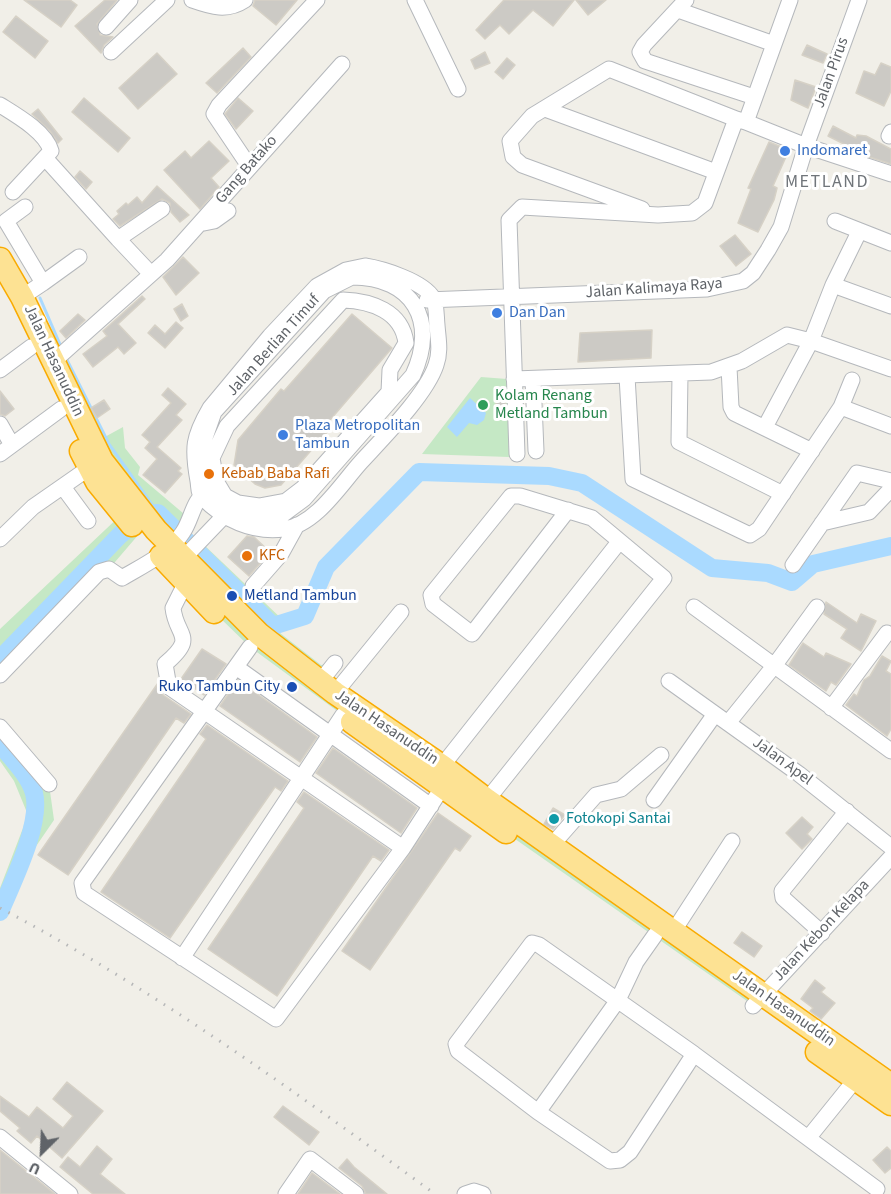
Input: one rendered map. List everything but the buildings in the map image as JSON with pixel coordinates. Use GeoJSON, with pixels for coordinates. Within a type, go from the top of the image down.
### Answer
{"type":"FeatureCollection","features":[{"type":"Feature","properties":{"kind":"highway","name":"Jalan Hasanuddin"},"geometry":{"type":"LineString","coordinates":[[0,259],[22,297],[102,461],[129,509]]}},
{"type":"Feature","properties":{"kind":"highway","name":"Jalan Hasanuddin"},"geometry":{"type":"LineString","coordinates":[[0,282],[89,468],[129,509],[175,548],[259,634],[328,688],[445,762],[487,800],[552,845],[664,934],[758,1000],[891,1085]]}},
{"type":"Feature","properties":{"kind":"highway","name":"Jalan Hasanuddin"},"geometry":{"type":"LineString","coordinates":[[175,548],[250,648],[349,719],[436,799],[664,934]]}},
{"type":"Feature","properties":{"kind":"highway","name":"Jalan Hasanuddin"},"geometry":{"type":"LineString","coordinates":[[758,1000],[855,1080],[891,1104]]}},
{"type":"Feature","properties":{"kind":"street"},"geometry":{"type":"LineString","coordinates":[[106,27],[130,0]]}},
{"type":"Feature","properties":{"kind":"street"},"geometry":{"type":"LineString","coordinates":[[111,52],[167,0]]}},
{"type":"Feature","properties":{"kind":"street"},"geometry":{"type":"LineString","coordinates":[[192,0],[217,8],[233,8],[245,0]]}},
{"type":"Feature","properties":{"kind":"street"},"geometry":{"type":"LineString","coordinates":[[249,166],[214,114],[219,105],[317,0]]}},
{"type":"Feature","properties":{"kind":"street"},"geometry":{"type":"LineString","coordinates":[[415,0],[458,89]]}},
{"type":"Feature","properties":{"kind":"street"},"geometry":{"type":"LineString","coordinates":[[517,454],[514,297],[507,229],[509,220],[522,207],[658,215],[692,213],[705,203],[716,172],[754,97],[790,0]]}},
{"type":"Feature","properties":{"kind":"street","name":"Jalan Pirus"},"geometry":{"type":"LineString","coordinates":[[806,146],[859,0]]}},
{"type":"Feature","properties":{"kind":"street"},"geometry":{"type":"LineString","coordinates":[[754,97],[645,61],[640,52],[682,5],[774,44]]}},
{"type":"Feature","properties":{"kind":"street","name":"Gang Batako"},"geometry":{"type":"LineString","coordinates":[[53,362],[150,274],[200,224],[249,166],[342,64]]}},
{"type":"Feature","properties":{"kind":"street"},"geometry":{"type":"LineString","coordinates":[[658,215],[522,165],[513,157],[510,141],[532,116],[609,69],[695,100],[806,146],[891,174]]}},
{"type":"Feature","properties":{"kind":"street"},"geometry":{"type":"LineString","coordinates":[[0,105],[46,141],[51,151],[13,192]]}},
{"type":"Feature","properties":{"kind":"street"},"geometry":{"type":"LineString","coordinates":[[545,109],[716,172]]}},
{"type":"Feature","properties":{"kind":"street","name":"Jalan Kalimaya Raya"},"geometry":{"type":"LineString","coordinates":[[414,300],[707,289],[743,281],[761,263],[780,226],[806,146]]}},
{"type":"Feature","properties":{"kind":"street"},"geometry":{"type":"LineString","coordinates":[[46,159],[150,274]]}},
{"type":"Feature","properties":{"kind":"street"},"geometry":{"type":"LineString","coordinates":[[25,207],[6,221],[43,283]]}},
{"type":"Feature","properties":{"kind":"street"},"geometry":{"type":"LineString","coordinates":[[118,239],[162,209]]}},
{"type":"Feature","properties":{"kind":"street"},"geometry":{"type":"LineString","coordinates":[[200,224],[214,221],[228,211]]}},
{"type":"Feature","properties":{"kind":"street"},"geometry":{"type":"LineString","coordinates":[[835,221],[891,243]]}},
{"type":"Feature","properties":{"kind":"street"},"geometry":{"type":"LineString","coordinates":[[765,427],[811,341],[833,285],[859,232]]}},
{"type":"Feature","properties":{"kind":"street"},"geometry":{"type":"LineString","coordinates":[[22,297],[80,257]]}},
{"type":"Feature","properties":{"kind":"street"},"geometry":{"type":"LineString","coordinates":[[227,426],[212,410],[288,316],[317,286],[331,277],[365,266],[388,270],[427,290],[434,300],[440,348],[430,379],[394,427],[316,512],[297,525],[285,529],[258,529],[244,526],[205,493],[175,548],[173,608],[183,637],[178,652],[165,664],[169,687],[403,848]]}},
{"type":"Feature","properties":{"kind":"street","name":"Jalan Berlian Timuf"},"geometry":{"type":"LineString","coordinates":[[205,493],[201,450],[212,410],[324,291],[352,277],[371,277],[391,282],[414,300]]}},
{"type":"Feature","properties":{"kind":"street"},"geometry":{"type":"LineString","coordinates":[[833,285],[891,306]]}},
{"type":"Feature","properties":{"kind":"street"},"geometry":{"type":"LineString","coordinates":[[344,300],[363,300],[378,307],[387,312],[403,330],[406,343],[390,370],[389,392],[303,488],[286,501],[260,506],[238,503],[225,496],[216,481],[212,458],[227,426],[344,300]]}},
{"type":"Feature","properties":{"kind":"street"},"geometry":{"type":"LineString","coordinates":[[229,514],[261,519],[281,516],[304,499],[413,375],[421,358],[424,341],[414,300]]}},
{"type":"Feature","properties":{"kind":"street"},"geometry":{"type":"LineString","coordinates":[[514,379],[680,375],[729,367],[787,335],[891,369]]}},
{"type":"Feature","properties":{"kind":"street"},"geometry":{"type":"LineString","coordinates":[[0,370],[30,347]]}},
{"type":"Feature","properties":{"kind":"street"},"geometry":{"type":"LineString","coordinates":[[729,367],[732,410],[812,451]]}},
{"type":"Feature","properties":{"kind":"street"},"geometry":{"type":"LineString","coordinates":[[680,375],[679,442],[783,494]]}},
{"type":"Feature","properties":{"kind":"street"},"geometry":{"type":"LineString","coordinates":[[627,376],[632,476],[635,481],[750,535],[759,529],[841,407],[852,380]]}},
{"type":"Feature","properties":{"kind":"street"},"geometry":{"type":"LineString","coordinates":[[533,379],[536,451]]}},
{"type":"Feature","properties":{"kind":"street"},"geometry":{"type":"LineString","coordinates":[[841,407],[891,426]]}},
{"type":"Feature","properties":{"kind":"street"},"geometry":{"type":"LineString","coordinates":[[0,424],[6,449],[61,409]]}},
{"type":"Feature","properties":{"kind":"street"},"geometry":{"type":"LineString","coordinates":[[0,539],[33,507],[89,468]]}},
{"type":"Feature","properties":{"kind":"street"},"geometry":{"type":"LineString","coordinates":[[793,565],[857,473],[891,481]]}},
{"type":"Feature","properties":{"kind":"street"},"geometry":{"type":"LineString","coordinates":[[63,487],[88,521]]}},
{"type":"Feature","properties":{"kind":"street"},"geometry":{"type":"LineString","coordinates":[[822,523],[869,512],[891,489]]}},
{"type":"Feature","properties":{"kind":"street"},"geometry":{"type":"LineString","coordinates":[[487,800],[661,585],[664,578],[592,518],[568,510],[520,496],[511,496],[431,595],[433,604],[472,634],[568,510]]}},
{"type":"Feature","properties":{"kind":"street"},"geometry":{"type":"LineString","coordinates":[[0,675],[99,572],[109,569],[122,578],[175,548],[210,532],[229,514]]}},
{"type":"Feature","properties":{"kind":"street"},"geometry":{"type":"LineString","coordinates":[[175,548],[201,518],[210,532]]}},
{"type":"Feature","properties":{"kind":"street"},"geometry":{"type":"LineString","coordinates":[[253,586],[280,555],[297,525]]}},
{"type":"Feature","properties":{"kind":"street"},"geometry":{"type":"LineString","coordinates":[[445,762],[619,542]]}},
{"type":"Feature","properties":{"kind":"street"},"geometry":{"type":"LineString","coordinates":[[694,607],[891,750]]}},
{"type":"Feature","properties":{"kind":"street"},"geometry":{"type":"LineString","coordinates":[[654,800],[721,718],[774,666],[817,607]]}},
{"type":"Feature","properties":{"kind":"street"},"geometry":{"type":"LineString","coordinates":[[328,688],[401,612]]}},
{"type":"Feature","properties":{"kind":"street"},"geometry":{"type":"LineString","coordinates":[[831,708],[887,633]]}},
{"type":"Feature","properties":{"kind":"street"},"geometry":{"type":"LineString","coordinates":[[236,668],[335,738],[436,799],[403,848],[276,1019],[84,893],[82,887],[250,648]]}},
{"type":"Feature","properties":{"kind":"street"},"geometry":{"type":"LineString","coordinates":[[328,688],[335,663]]}},
{"type":"Feature","properties":{"kind":"street","name":"Jalan Apel"},"geometry":{"type":"LineString","coordinates":[[669,681],[847,811],[891,847]]}},
{"type":"Feature","properties":{"kind":"street"},"geometry":{"type":"LineString","coordinates":[[182,958],[301,778],[349,719]]}},
{"type":"Feature","properties":{"kind":"street"},"geometry":{"type":"LineString","coordinates":[[0,728],[49,784]]}},
{"type":"Feature","properties":{"kind":"street"},"geometry":{"type":"LineString","coordinates":[[552,845],[596,795],[621,789],[661,755]]}},
{"type":"Feature","properties":{"kind":"street"},"geometry":{"type":"LineString","coordinates":[[822,933],[783,898],[782,891],[847,811]]}},
{"type":"Feature","properties":{"kind":"street"},"geometry":{"type":"LineString","coordinates":[[538,1112],[618,1000],[636,962],[664,934],[732,841]]}},
{"type":"Feature","properties":{"kind":"street","name":"Jalan Kebon Kelapa"},"geometry":{"type":"LineString","coordinates":[[758,1000],[891,857]]}},
{"type":"Feature","properties":{"kind":"street"},"geometry":{"type":"LineString","coordinates":[[694,1054],[630,1152],[620,1160],[610,1161],[538,1112],[464,1057],[458,1051],[456,1044],[532,943],[539,945],[694,1054],[809,1137],[877,1189]]}},
{"type":"Feature","properties":{"kind":"street"},"geometry":{"type":"LineString","coordinates":[[809,1137],[855,1080]]}},
{"type":"Feature","properties":{"kind":"street"},"geometry":{"type":"LineString","coordinates":[[0,1137],[70,1194]]}},
{"type":"Feature","properties":{"kind":"street"},"geometry":{"type":"LineString","coordinates":[[286,1194],[310,1159],[356,1194]]}},
{"type":"Feature","properties":{"kind":"street"},"geometry":{"type":"LineString","coordinates":[[465,1194],[474,1191],[483,1194]]}},
{"type":"Feature","properties":{"kind":"green space","name":"Kolam Renang Metland Tambun"},"geometry":{"type":"Polygon","coordinates":[[[481,377],[507,379],[509,457],[422,454],[481,377]]]}},
{"type":"Feature","properties":{"kind":"green space"},"geometry":{"type":"Polygon","coordinates":[[[123,427],[125,448],[140,467],[138,475],[190,519],[170,545],[92,444],[123,427]]]}},
{"type":"Feature","properties":{"kind":"green space"},"geometry":{"type":"Polygon","coordinates":[[[123,513],[139,534],[109,569],[0,675],[0,629],[123,513]]]}},
{"type":"Feature","properties":{"kind":"green space"},"geometry":{"type":"Polygon","coordinates":[[[201,542],[285,622],[280,633],[321,665],[335,663],[321,682],[754,1000],[747,1001],[442,788],[250,647],[185,584],[201,542]]]}},
{"type":"Feature","properties":{"kind":"green space"},"geometry":{"type":"Polygon","coordinates":[[[0,727],[49,784],[54,820],[28,858],[5,911],[0,908],[0,888],[28,815],[14,781],[0,761],[0,727]]]}},
{"type":"Feature","properties":{"kind":"water"},"geometry":{"type":"Polygon","coordinates":[[[470,398],[486,413],[484,420],[477,425],[469,423],[457,437],[447,427],[470,398]]]}},
{"type":"Feature","properties":{"kind":"waterway"},"geometry":{"type":"LineString","coordinates":[[40,298],[62,349]]}},
{"type":"Feature","properties":{"kind":"waterway"},"geometry":{"type":"LineString","coordinates":[[66,358],[109,444],[158,513]]}},
{"type":"Feature","properties":{"kind":"waterway"},"geometry":{"type":"LineString","coordinates":[[0,659],[120,535],[145,514],[158,513],[273,626],[305,616],[326,567],[419,472],[549,476],[582,483],[712,568],[768,573],[792,582],[813,564],[891,546]]}},
{"type":"Feature","properties":{"kind":"waterway"},"geometry":{"type":"LineString","coordinates":[[0,744],[32,786],[35,806],[34,821],[25,853],[0,912]]}},
{"type":"Feature","properties":{"kind":"railway"},"geometry":{"type":"LineString","coordinates":[[0,908],[57,939],[223,1043],[435,1194]]}},
{"type":"Feature","properties":{"kind":"place","name":"Indomaret"},"geometry":{"type":"Point","coordinates":[785,151]}},
{"type":"Feature","properties":{"kind":"place","name":"Dan Dan"},"geometry":{"type":"Point","coordinates":[497,313]}},
{"type":"Feature","properties":{"kind":"place","name":"Kolam Renang Metland Tambun"},"geometry":{"type":"Point","coordinates":[483,405]}},
{"type":"Feature","properties":{"kind":"place","name":"Plaza Metropolitan Tambun"},"geometry":{"type":"Point","coordinates":[283,435]}},
{"type":"Feature","properties":{"kind":"place","name":"Kebab Baba Rafi"},"geometry":{"type":"Point","coordinates":[209,474]}},
{"type":"Feature","properties":{"kind":"place","name":"KFC"},"geometry":{"type":"Point","coordinates":[247,556]}},
{"type":"Feature","properties":{"kind":"place","name":"Metland Tambun"},"geometry":{"type":"Point","coordinates":[232,596]}},
{"type":"Feature","properties":{"kind":"place","name":"Ruko Tambun City"},"geometry":{"type":"Point","coordinates":[292,687]}},
{"type":"Feature","properties":{"kind":"place","name":"Fotokopi Santai"},"geometry":{"type":"Point","coordinates":[554,819]}},
{"type":"Feature","properties":{"kind":"district","name":"METLAND"},"geometry":{"type":"Point","coordinates":[827,183]}}]}
